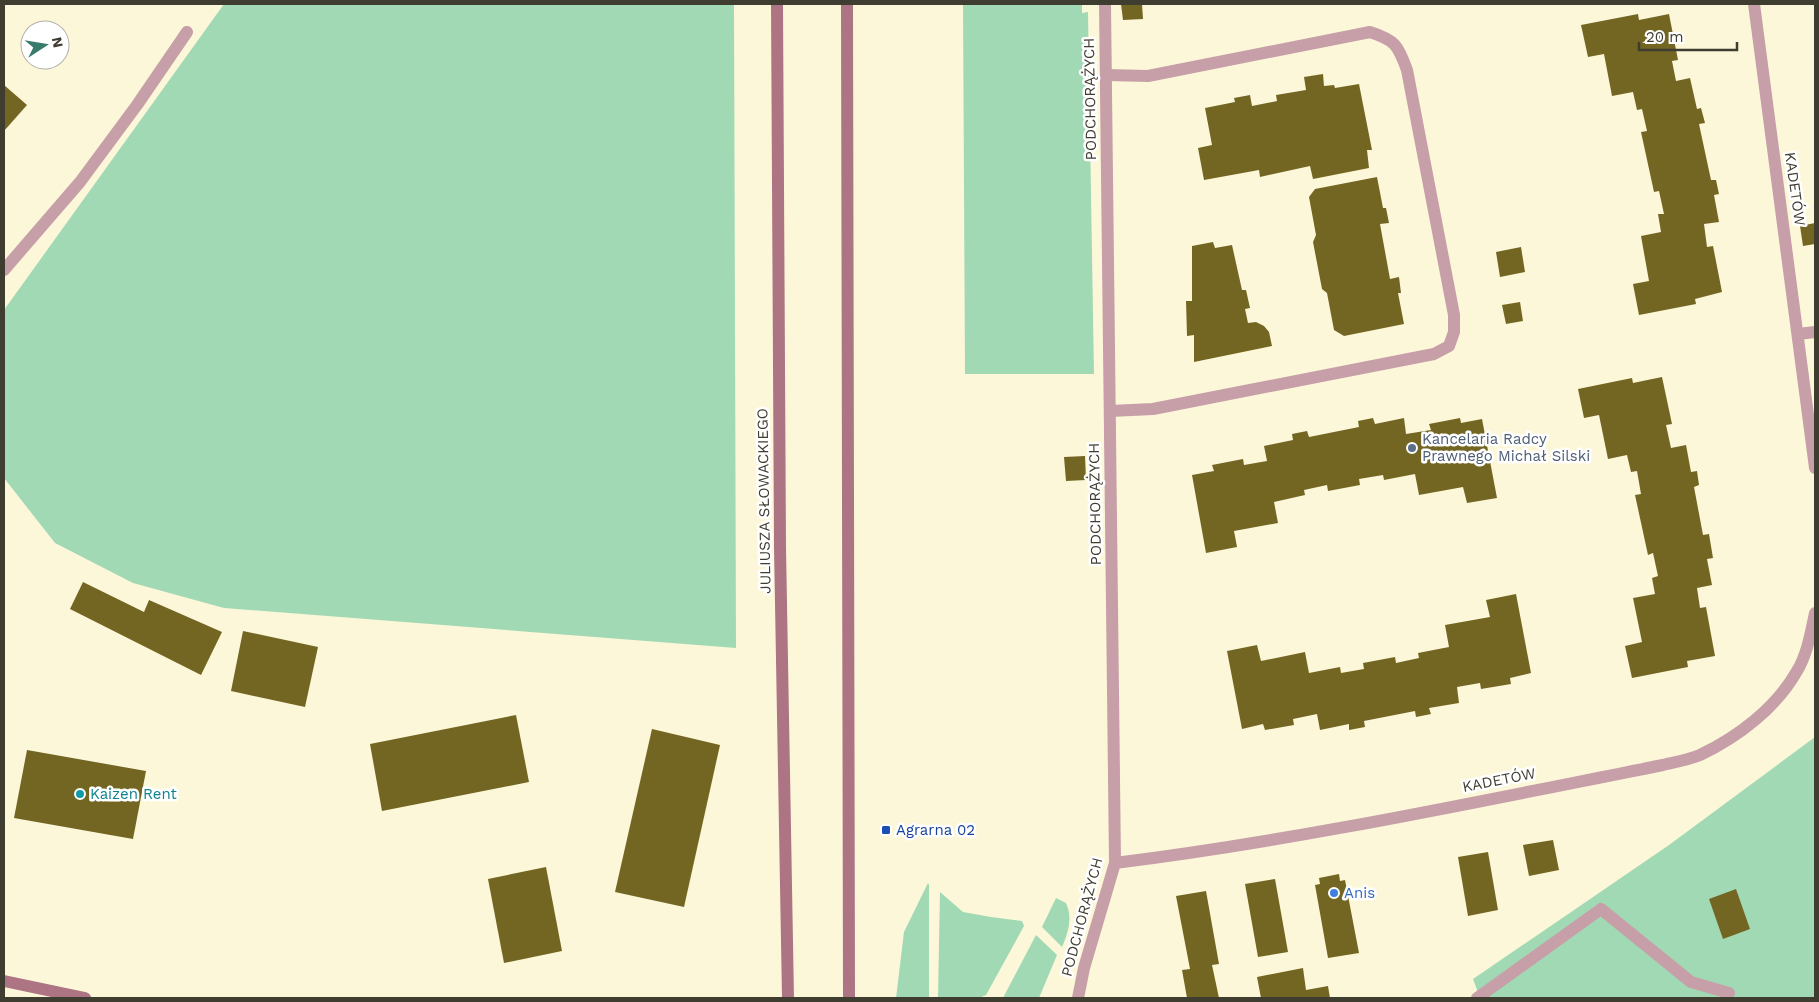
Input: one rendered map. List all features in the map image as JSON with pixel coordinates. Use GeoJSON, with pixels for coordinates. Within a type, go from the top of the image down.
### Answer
{"type":"FeatureCollection","features":[{"type":"Feature","properties":{"kind":"main road","name":"JULIUSZA SŁOWACKIEGO"},"geometry":{"type":"LineString","coordinates":[[777,4],[780,537],[788,998]]}},
{"type":"Feature","properties":{"kind":"main road"},"geometry":{"type":"LineString","coordinates":[[847,4],[849,998]]}},
{"type":"Feature","properties":{"kind":"main road"},"geometry":{"type":"LineString","coordinates":[[4,981],[85,998]]}},
{"type":"Feature","properties":{"kind":"street","name":"PODCHORĄŻYCH"},"geometry":{"type":"LineString","coordinates":[[1078,998],[1084,968],[1115,863],[1105,4]]}},
{"type":"Feature","properties":{"kind":"street","name":"KADETÓW"},"geometry":{"type":"LineString","coordinates":[[1754,4],[1815,468]]}},
{"type":"Feature","properties":{"kind":"street"},"geometry":{"type":"LineString","coordinates":[[4,270],[80,182],[137,105],[187,32]]}},
{"type":"Feature","properties":{"kind":"street"},"geometry":{"type":"LineString","coordinates":[[1107,75],[1148,76],[1370,32],[1388,38],[1401,52],[1407,70],[1454,315],[1454,332],[1449,346],[1434,354],[1153,409],[1110,411]]}},
{"type":"Feature","properties":{"kind":"street"},"geometry":{"type":"LineString","coordinates":[[1798,334],[1815,332]]}},
{"type":"Feature","properties":{"kind":"street","name":"KADETÓW"},"geometry":{"type":"LineString","coordinates":[[1115,863],[1161,858],[1308,833],[1663,765],[1698,756],[1728,740],[1760,717],[1781,694],[1798,670],[1811,634],[1815,613]]}},
{"type":"Feature","properties":{"kind":"street"},"geometry":{"type":"LineString","coordinates":[[1477,998],[1601,909],[1691,982],[1729,993]]}},
{"type":"Feature","properties":{"kind":"green space"},"geometry":{"type":"Polygon","coordinates":[[[224,4],[734,4],[736,648],[224,608],[133,583],[55,543],[4,478],[4,310],[224,4]]]}},
{"type":"Feature","properties":{"kind":"green space"},"geometry":{"type":"Polygon","coordinates":[[[963,4],[1082,4],[1082,13],[1088,12],[1094,374],[965,374],[963,4]]]}},
{"type":"Feature","properties":{"kind":"green space"},"geometry":{"type":"Polygon","coordinates":[[[1815,737],[1815,998],[1480,998],[1473,979],[1669,845],[1815,737]]]}},
{"type":"Feature","properties":{"kind":"green space"},"geometry":{"type":"Polygon","coordinates":[[[928,883],[929,998],[896,998],[904,932],[928,883]]]}},
{"type":"Feature","properties":{"kind":"green space"},"geometry":{"type":"Polygon","coordinates":[[[940,892],[963,912],[1022,921],[1024,926],[986,995],[979,998],[938,998],[940,892]]]}},
{"type":"Feature","properties":{"kind":"green space"},"geometry":{"type":"Polygon","coordinates":[[[1056,898],[1066,903],[1069,914],[1068,931],[1062,947],[1042,927],[1056,898]]]}},
{"type":"Feature","properties":{"kind":"green space"},"geometry":{"type":"Polygon","coordinates":[[[1036,935],[1057,955],[1039,998],[1003,998],[1036,935]]]}},
{"type":"Feature","properties":{"kind":"building"},"geometry":{"type":"Polygon","coordinates":[[[1121,4],[1142,4],[1143,19],[1123,20],[1121,4]]]}},
{"type":"Feature","properties":{"kind":"building"},"geometry":{"type":"Polygon","coordinates":[[[1638,14],[1639,20],[1669,14],[1678,60],[1672,61],[1676,81],[1690,78],[1697,109],[1701,108],[1705,123],[1699,124],[1711,180],[1716,180],[1719,194],[1714,195],[1719,222],[1704,224],[1707,247],[1713,246],[1722,292],[1695,299],[1696,304],[1639,315],[1633,284],[1649,281],[1641,236],[1661,232],[1658,214],[1664,214],[1659,191],[1654,192],[1641,132],[1647,131],[1642,109],[1637,110],[1633,92],[1612,96],[1604,54],[1588,57],[1581,25],[1638,14]]]}},
{"type":"Feature","properties":{"kind":"building"},"geometry":{"type":"Polygon","coordinates":[[[1323,74],[1324,86],[1334,85],[1335,88],[1359,84],[1372,150],[1367,150],[1369,168],[1313,179],[1310,166],[1260,177],[1259,170],[1204,180],[1198,148],[1212,145],[1205,108],[1235,102],[1234,98],[1250,95],[1252,106],[1277,101],[1276,95],[1306,90],[1304,77],[1323,74]]]}},
{"type":"Feature","properties":{"kind":"building"},"geometry":{"type":"Polygon","coordinates":[[[4,85],[27,105],[4,131],[4,85]]]}},
{"type":"Feature","properties":{"kind":"building"},"geometry":{"type":"Polygon","coordinates":[[[1377,177],[1383,208],[1386,208],[1389,223],[1380,224],[1390,279],[1399,277],[1401,293],[1398,293],[1404,324],[1344,336],[1334,330],[1327,293],[1322,289],[1313,242],[1316,235],[1309,197],[1315,189],[1377,177]]]}},
{"type":"Feature","properties":{"kind":"building"},"geometry":{"type":"Polygon","coordinates":[[[1815,223],[1815,244],[1803,246],[1800,226],[1815,223]]]}},
{"type":"Feature","properties":{"kind":"building"},"geometry":{"type":"Polygon","coordinates":[[[1213,242],[1215,248],[1232,245],[1242,290],[1246,290],[1250,308],[1245,309],[1248,323],[1256,322],[1264,326],[1269,332],[1272,346],[1194,362],[1194,335],[1187,336],[1186,301],[1192,301],[1192,246],[1213,242]]]}},
{"type":"Feature","properties":{"kind":"building"},"geometry":{"type":"Polygon","coordinates":[[[1521,247],[1525,272],[1500,277],[1496,252],[1521,247]]]}},
{"type":"Feature","properties":{"kind":"building"},"geometry":{"type":"Polygon","coordinates":[[[1520,302],[1523,321],[1506,324],[1502,305],[1520,302]]]}},
{"type":"Feature","properties":{"kind":"building"},"geometry":{"type":"Polygon","coordinates":[[[1662,377],[1672,424],[1666,425],[1671,448],[1686,445],[1691,472],[1697,471],[1699,485],[1694,487],[1703,535],[1709,534],[1713,558],[1707,559],[1712,585],[1697,588],[1700,608],[1706,607],[1715,656],[1687,661],[1688,667],[1632,678],[1625,646],[1642,642],[1633,598],[1655,594],[1652,578],[1658,576],[1653,553],[1648,555],[1635,495],[1641,494],[1637,471],[1631,472],[1627,455],[1608,459],[1599,415],[1584,418],[1578,389],[1632,378],[1633,383],[1662,377]]]}},
{"type":"Feature","properties":{"kind":"building"},"geometry":{"type":"Polygon","coordinates":[[[1373,418],[1375,424],[1404,418],[1406,434],[1431,430],[1429,424],[1460,418],[1461,423],[1482,419],[1497,498],[1467,503],[1463,487],[1419,495],[1415,474],[1384,480],[1383,475],[1359,479],[1360,485],[1328,491],[1327,485],[1304,490],[1305,495],[1274,502],[1278,523],[1234,531],[1237,547],[1206,553],[1192,475],[1214,471],[1212,465],[1243,459],[1244,465],[1267,461],[1264,446],[1293,440],[1292,434],[1307,431],[1309,437],[1359,427],[1358,421],[1373,418]]]}},
{"type":"Feature","properties":{"kind":"building"},"geometry":{"type":"Polygon","coordinates":[[[1085,456],[1086,480],[1066,481],[1064,457],[1085,456]]]}},
{"type":"Feature","properties":{"kind":"building"},"geometry":{"type":"Polygon","coordinates":[[[83,582],[144,612],[149,600],[222,632],[201,675],[70,609],[83,582]]]}},
{"type":"Feature","properties":{"kind":"building"},"geometry":{"type":"Polygon","coordinates":[[[1516,594],[1531,673],[1510,678],[1511,684],[1481,689],[1480,683],[1457,687],[1459,703],[1429,708],[1431,714],[1416,717],[1415,711],[1364,721],[1365,727],[1349,730],[1349,724],[1320,730],[1317,714],[1293,719],[1294,725],[1265,730],[1263,724],[1242,729],[1227,651],[1257,645],[1261,661],[1305,652],[1309,673],[1340,667],[1341,673],[1364,669],[1363,663],[1395,657],[1396,663],[1419,658],[1418,653],[1449,647],[1445,625],[1490,617],[1486,600],[1516,594]]]}},
{"type":"Feature","properties":{"kind":"building"},"geometry":{"type":"Polygon","coordinates":[[[243,631],[318,647],[305,707],[231,691],[243,631]]]}},
{"type":"Feature","properties":{"kind":"building"},"geometry":{"type":"Polygon","coordinates":[[[516,715],[529,782],[382,811],[370,744],[516,715]]]}},
{"type":"Feature","properties":{"kind":"building"},"geometry":{"type":"Polygon","coordinates":[[[652,729],[720,745],[684,907],[615,892],[652,729]]]}},
{"type":"Feature","properties":{"kind":"building","name":"Kaizen Rent"},"geometry":{"type":"Polygon","coordinates":[[[27,750],[146,771],[133,839],[14,818],[27,750]]]}},
{"type":"Feature","properties":{"kind":"building"},"geometry":{"type":"Polygon","coordinates":[[[1553,840],[1559,870],[1529,876],[1523,845],[1553,840]]]}},
{"type":"Feature","properties":{"kind":"building"},"geometry":{"type":"Polygon","coordinates":[[[1488,852],[1498,910],[1468,916],[1458,857],[1488,852]]]}},
{"type":"Feature","properties":{"kind":"building"},"geometry":{"type":"Polygon","coordinates":[[[546,867],[562,951],[504,963],[488,879],[546,867]]]}},
{"type":"Feature","properties":{"kind":"building"},"geometry":{"type":"Polygon","coordinates":[[[1339,874],[1340,881],[1345,880],[1359,953],[1328,958],[1315,885],[1320,884],[1319,878],[1339,874]]]}},
{"type":"Feature","properties":{"kind":"building"},"geometry":{"type":"Polygon","coordinates":[[[1275,879],[1288,952],[1258,957],[1245,884],[1275,879]]]}},
{"type":"Feature","properties":{"kind":"building"},"geometry":{"type":"Polygon","coordinates":[[[1736,889],[1750,929],[1723,939],[1709,899],[1736,889]]]}},
{"type":"Feature","properties":{"kind":"building"},"geometry":{"type":"Polygon","coordinates":[[[1206,891],[1219,964],[1212,965],[1219,998],[1187,998],[1182,970],[1190,969],[1176,896],[1206,891]]]}},
{"type":"Feature","properties":{"kind":"building"},"geometry":{"type":"Polygon","coordinates":[[[1303,968],[1306,990],[1328,986],[1330,998],[1261,998],[1257,977],[1303,968]]]}},
{"type":"Feature","properties":{"kind":"place","name":"Kancelaria Radcy Prawnego Michał Silski"},"geometry":{"type":"Point","coordinates":[1412,448]}},
{"type":"Feature","properties":{"kind":"place","name":"Kaizen Rent"},"geometry":{"type":"Point","coordinates":[80,794]}},
{"type":"Feature","properties":{"kind":"place","name":"Agrarna 02"},"geometry":{"type":"Point","coordinates":[886,830]}},
{"type":"Feature","properties":{"kind":"place","name":"Anis"},"geometry":{"type":"Point","coordinates":[1334,893]}}]}
